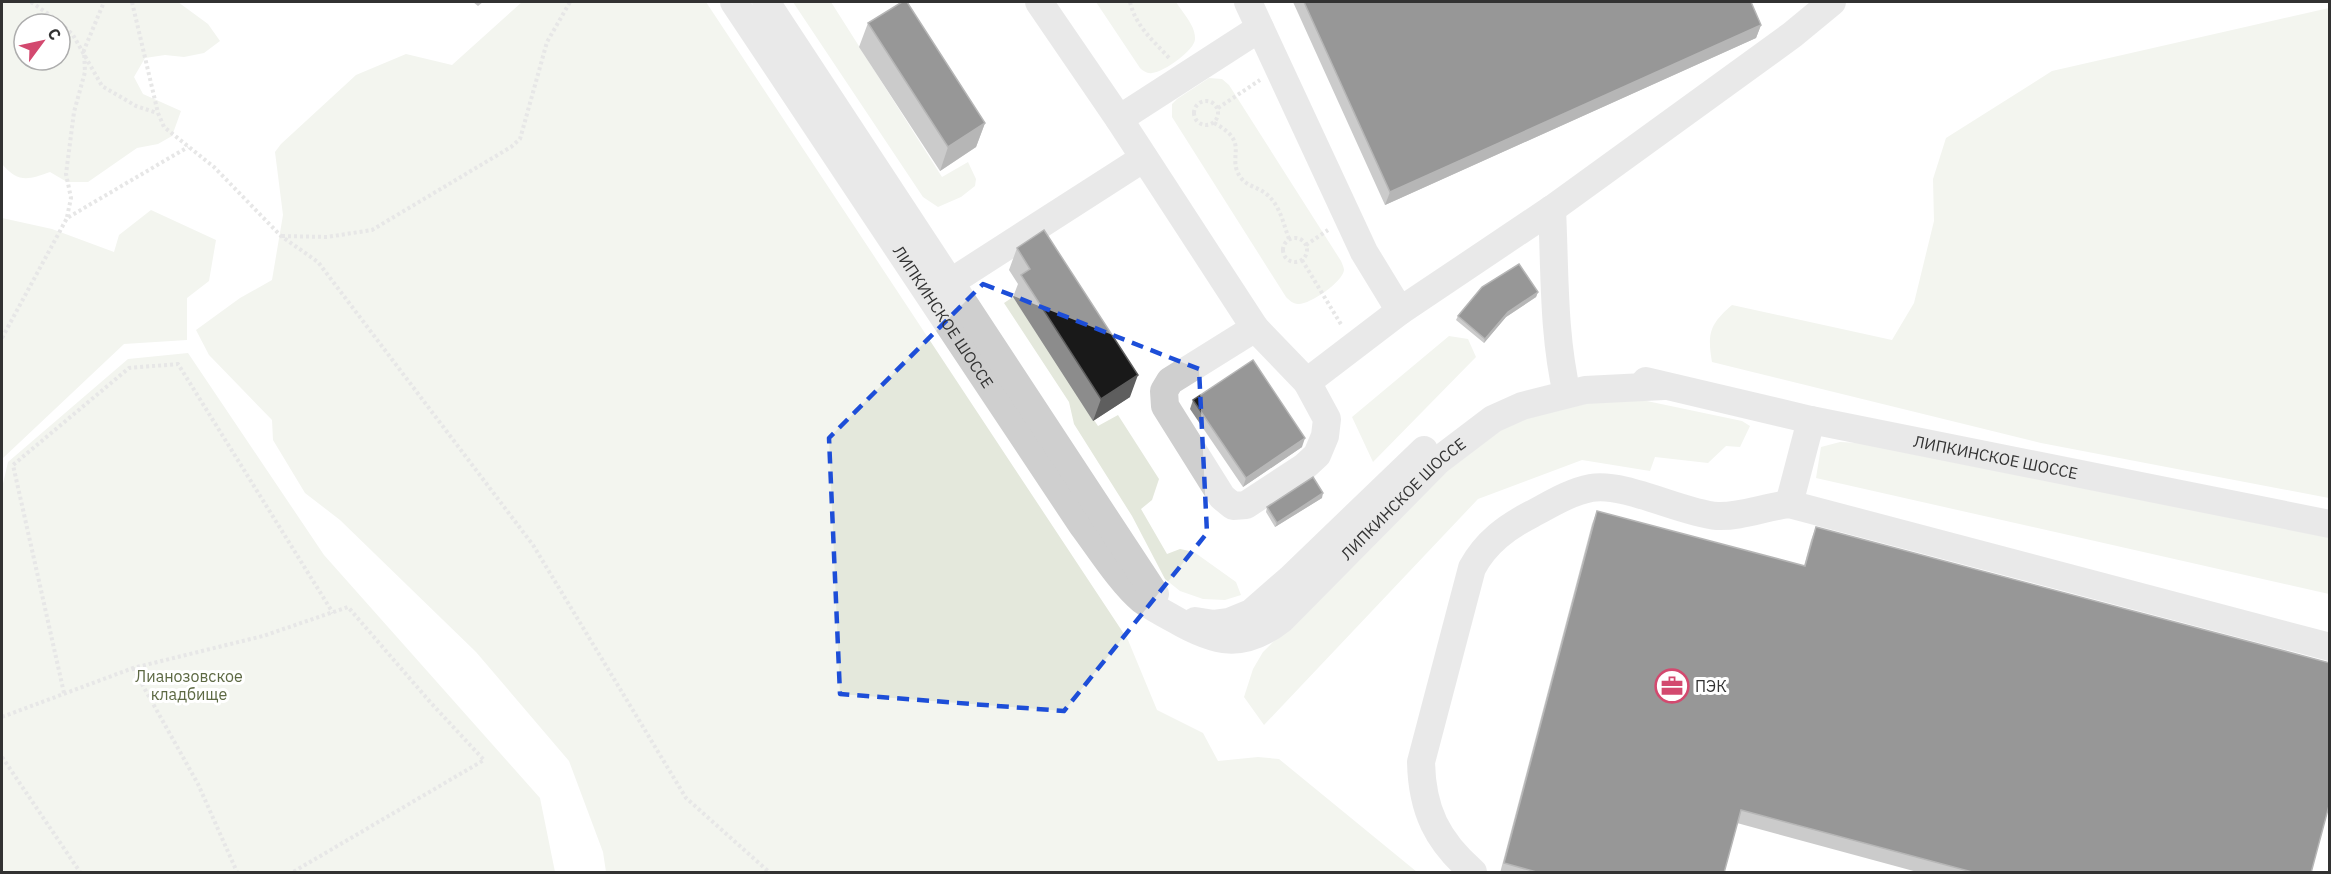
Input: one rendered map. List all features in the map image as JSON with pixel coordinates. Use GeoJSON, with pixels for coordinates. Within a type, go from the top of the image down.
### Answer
{"type":"FeatureCollection","features":[{"type":"Feature","properties":{"kind":"street","name":"ЛИПКИНСКОЕ ШОССЕ"},"geometry":{"type":"LineString","coordinates":[[734,2],[1082,525],[1141,599],[1199,634],[1235,641],[1254,637],[1282,619],[1438,460],[1493,420],[1564,385]]}},
{"type":"Feature","properties":{"kind":"street"},"geometry":{"type":"LineString","coordinates":[[766,2],[1169,616]]}},
{"type":"Feature","properties":{"kind":"street"},"geometry":{"type":"LineString","coordinates":[[1039,2],[1119,119],[1255,328],[1307,382],[1327,419],[1325,436],[1317,455],[1304,467],[1246,505],[1233,506],[1222,497],[1165,406],[1164,392],[1170,381],[1255,328]]}},
{"type":"Feature","properties":{"kind":"street"},"geometry":{"type":"LineString","coordinates":[[1248,2],[1364,252],[1400,311]]}},
{"type":"Feature","properties":{"kind":"street"},"geometry":{"type":"LineString","coordinates":[[1307,382],[1400,311],[1552,209],[1792,35],[1832,2]]}},
{"type":"Feature","properties":{"kind":"street"},"geometry":{"type":"LineString","coordinates":[[1119,119],[1260,28]]}},
{"type":"Feature","properties":{"kind":"street"},"geometry":{"type":"LineString","coordinates":[[951,282],[1144,158]]}},
{"type":"Feature","properties":{"kind":"street"},"geometry":{"type":"LineString","coordinates":[[1552,209],[1556,298],[1564,385]]}},
{"type":"Feature","properties":{"kind":"street","name":"ЛИПКИНСКОЕ ШОССЕ"},"geometry":{"type":"LineString","coordinates":[[1169,616],[1214,624],[1229,622],[1251,613],[1275,593],[1414,457],[1450,428],[1469,415],[1511,393],[1564,385],[1585,390],[1664,386],[1811,420],[2330,524]]}},
{"type":"Feature","properties":{"kind":"street"},"geometry":{"type":"LineString","coordinates":[[1789,504],[1811,420]]}},
{"type":"Feature","properties":{"kind":"street"},"geometry":{"type":"LineString","coordinates":[[1473,873],[1458,859],[1439,834],[1429,813],[1423,795],[1421,762],[1472,567],[1481,550],[1518,521],[1571,494],[1593,487],[1618,490],[1716,516],[1789,504],[2330,647]]}},
{"type":"Feature","properties":{"kind":"street"},"geometry":{"type":"LineString","coordinates":[[1218,639],[1228,630],[1256,617],[1269,604],[1275,593]]}},
{"type":"Feature","properties":{"kind":"path"},"geometry":{"type":"LineString","coordinates":[[31,2],[57,20],[73,35],[84,50],[102,86],[136,106],[158,113]]}},
{"type":"Feature","properties":{"kind":"path"},"geometry":{"type":"LineString","coordinates":[[2,338],[67,218],[71,198],[66,174],[74,112],[86,72],[84,50],[104,2]]}},
{"type":"Feature","properties":{"kind":"path"},"geometry":{"type":"LineString","coordinates":[[132,2],[158,113],[164,127],[214,167],[281,236],[318,262],[532,545],[686,798],[769,873]]}},
{"type":"Feature","properties":{"kind":"path"},"geometry":{"type":"LineString","coordinates":[[281,236],[327,237],[372,230],[511,147],[520,139],[547,42],[570,2]]}},
{"type":"Feature","properties":{"kind":"path"},"geometry":{"type":"LineString","coordinates":[[1130,2],[1135,17],[1148,36],[1172,61],[1201,102]]}},
{"type":"Feature","properties":{"kind":"path"},"geometry":{"type":"LineString","coordinates":[[1218,108],[1278,68]]}},
{"type":"Feature","properties":{"kind":"path"},"geometry":{"type":"LineString","coordinates":[[1214,123],[1218,116],[1218,108],[1209,100],[1201,102],[1194,111],[1195,119],[1201,124],[1214,123],[1230,133],[1235,142],[1237,171],[1241,179],[1264,192],[1271,199],[1281,215],[1289,239]]}},
{"type":"Feature","properties":{"kind":"path"},"geometry":{"type":"LineString","coordinates":[[67,218],[188,147]]}},
{"type":"Feature","properties":{"kind":"path"},"geometry":{"type":"LineString","coordinates":[[1297,238],[1306,245],[1307,253],[1302,260],[1290,261],[1284,256],[1282,248],[1289,239],[1297,238]]}},
{"type":"Feature","properties":{"kind":"path"},"geometry":{"type":"LineString","coordinates":[[1302,260],[1354,347]]}},
{"type":"Feature","properties":{"kind":"path"},"geometry":{"type":"LineString","coordinates":[[64,693],[13,465],[129,368],[178,364],[333,613]]}},
{"type":"Feature","properties":{"kind":"path"},"geometry":{"type":"LineString","coordinates":[[2,717],[133,668],[263,636],[348,607],[484,760],[293,873]]}},
{"type":"Feature","properties":{"kind":"path"},"geometry":{"type":"LineString","coordinates":[[133,668],[198,784],[237,873]]}},
{"type":"Feature","properties":{"kind":"path"},"geometry":{"type":"LineString","coordinates":[[2,757],[80,873]]}},
{"type":"Feature","properties":{"kind":"highlighted area"},"geometry":{"type":"Polygon","coordinates":[[[983,284],[1199,369],[1207,533],[1064,711],[840,694],[829,438],[983,284]]]}},
{"type":"Feature","properties":{"kind":"green space"},"geometry":{"type":"Polygon","coordinates":[[[2,2],[178,2],[208,24],[220,41],[204,53],[184,57],[165,55],[145,58],[134,77],[143,94],[181,111],[172,136],[158,144],[137,148],[88,182],[67,182],[50,172],[24,178],[8,170],[2,164],[2,2]]]}},
{"type":"Feature","properties":{"kind":"green space"},"geometry":{"type":"Polygon","coordinates":[[[522,2],[706,2],[1128,640],[1157,710],[1203,733],[1218,761],[1258,757],[1279,759],[1417,872],[606,872],[603,852],[569,761],[476,652],[340,520],[305,493],[273,440],[272,420],[209,355],[196,330],[240,298],[272,280],[283,215],[275,152],[281,144],[356,75],[406,54],[452,65],[522,2]]]}},
{"type":"Feature","properties":{"kind":"green space"},"geometry":{"type":"Polygon","coordinates":[[[793,2],[831,2],[942,177],[968,162],[976,179],[975,186],[961,197],[938,207],[923,197],[793,2]]]}},
{"type":"Feature","properties":{"kind":"green space"},"geometry":{"type":"Polygon","coordinates":[[[1096,2],[1176,2],[1193,29],[1194,44],[1171,65],[1157,72],[1146,72],[1140,68],[1096,2]]]}},
{"type":"Feature","properties":{"kind":"green space"},"geometry":{"type":"Polygon","coordinates":[[[2329,8],[2329,498],[2041,443],[1712,362],[1710,336],[1712,330],[1719,318],[1732,305],[1892,340],[1914,303],[1934,221],[1933,179],[1946,138],[2052,71],[2329,8]]]}},
{"type":"Feature","properties":{"kind":"green space"},"geometry":{"type":"Polygon","coordinates":[[[1209,78],[1222,79],[1229,85],[1341,262],[1344,270],[1338,281],[1310,301],[1296,304],[1286,297],[1172,117],[1172,104],[1209,78]]]}},
{"type":"Feature","properties":{"kind":"green space"},"geometry":{"type":"Polygon","coordinates":[[[151,210],[216,240],[209,281],[187,298],[187,340],[124,344],[2,459],[2,218],[52,229],[114,252],[119,235],[151,210]]]}},
{"type":"Feature","properties":{"kind":"green space"},"geometry":{"type":"Polygon","coordinates":[[[1013,297],[1098,426],[1118,415],[1159,479],[1152,500],[1141,509],[1167,554],[1180,549],[1194,552],[1236,582],[1241,595],[1225,600],[1203,599],[1180,591],[1165,579],[1132,516],[1074,424],[1069,402],[1004,303],[1013,297]]]}},
{"type":"Feature","properties":{"kind":"green space"},"geometry":{"type":"Polygon","coordinates":[[[1449,336],[1468,339],[1476,357],[1373,462],[1352,417],[1449,336]]]}},
{"type":"Feature","properties":{"kind":"green space","name":"Лианозовское кладбище"},"geometry":{"type":"Polygon","coordinates":[[[188,353],[324,555],[540,798],[555,872],[2,872],[2,488],[8,462],[128,359],[188,353]]]}},
{"type":"Feature","properties":{"kind":"green space"},"geometry":{"type":"Polygon","coordinates":[[[1642,400],[1742,421],[1750,426],[1740,447],[1726,446],[1708,463],[1655,457],[1650,471],[1582,460],[1478,499],[1264,725],[1244,697],[1253,669],[1263,652],[1458,455],[1499,426],[1571,403],[1642,400]]]}},
{"type":"Feature","properties":{"kind":"green space"},"geometry":{"type":"Polygon","coordinates":[[[1840,442],[1861,443],[2329,537],[2329,594],[1816,478],[1821,447],[1840,442]]]}},
{"type":"Feature","properties":{"kind":"building"},"geometry":{"type":"Polygon","coordinates":[[[902,2],[907,2],[985,123],[948,147],[868,23],[902,2]]]}},
{"type":"Feature","properties":{"kind":"building"},"geometry":{"type":"Polygon","coordinates":[[[1304,2],[1751,2],[1761,25],[1390,192],[1304,2]]]}},
{"type":"Feature","properties":{"kind":"building"},"geometry":{"type":"Polygon","coordinates":[[[1044,230],[1138,375],[1101,399],[1021,275],[1030,269],[1017,248],[1044,230]]]}},
{"type":"Feature","properties":{"kind":"building"},"geometry":{"type":"Polygon","coordinates":[[[1519,264],[1538,292],[1508,312],[1485,339],[1458,316],[1482,287],[1519,264]]]}},
{"type":"Feature","properties":{"kind":"building"},"geometry":{"type":"Polygon","coordinates":[[[1253,360],[1305,438],[1246,478],[1193,400],[1253,360]]]}},
{"type":"Feature","properties":{"kind":"building"},"geometry":{"type":"Polygon","coordinates":[[[1313,477],[1323,493],[1277,523],[1267,507],[1313,477]]]}},
{"type":"Feature","properties":{"kind":"building"},"geometry":{"type":"Polygon","coordinates":[[[1597,511],[1805,566],[1816,527],[2330,663],[2330,802],[2311,873],[1976,873],[1741,810],[1724,873],[1540,873],[1504,863],[1597,511]]]}},
{"type":"Feature","properties":{"kind":"place","name":"ПЭК"},"geometry":{"type":"Point","coordinates":[1672,686]}}]}
